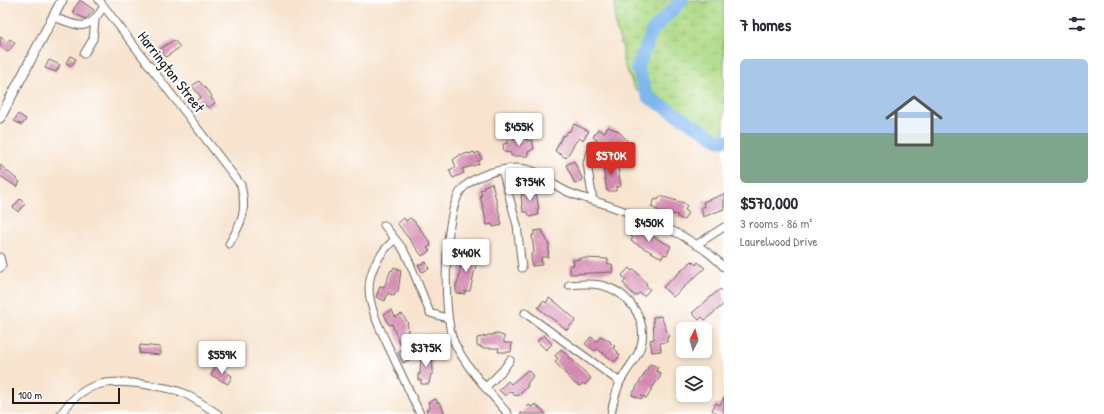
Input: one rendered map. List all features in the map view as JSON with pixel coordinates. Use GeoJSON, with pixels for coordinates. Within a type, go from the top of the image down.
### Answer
{"type":"FeatureCollection","features":[{"type":"Feature","properties":{"kind":"main road"},"geometry":{"type":"LineString","coordinates":[[0,118],[62,0]]}},
{"type":"Feature","properties":{"kind":"street"},"geometry":{"type":"LineString","coordinates":[[84,54],[93,39],[95,21],[102,4],[109,0]]}},
{"type":"Feature","properties":{"kind":"street","name":"Harrington Street"},"geometry":{"type":"LineString","coordinates":[[102,4],[241,185],[245,201],[244,215],[229,244]]}},
{"type":"Feature","properties":{"kind":"street"},"geometry":{"type":"LineString","coordinates":[[53,17],[76,25],[86,26],[95,21]]}},
{"type":"Feature","properties":{"kind":"street"},"geometry":{"type":"LineString","coordinates":[[593,201],[587,163],[594,145]]}},
{"type":"Feature","properties":{"kind":"street"},"geometry":{"type":"LineString","coordinates":[[508,414],[470,369],[453,341],[447,318],[445,280],[450,230],[457,197],[461,189],[468,183],[488,174],[502,170],[517,168],[531,170],[541,174],[562,189],[648,220],[673,231],[696,245],[724,267]]}},
{"type":"Feature","properties":{"kind":"street"},"geometry":{"type":"LineString","coordinates":[[502,170],[517,225],[522,268]]}},
{"type":"Feature","properties":{"kind":"street"},"geometry":{"type":"LineString","coordinates":[[384,225],[410,261],[430,313],[447,318]]}},
{"type":"Feature","properties":{"kind":"street"},"geometry":{"type":"LineString","coordinates":[[696,245],[724,226]]}},
{"type":"Feature","properties":{"kind":"street"},"geometry":{"type":"LineString","coordinates":[[395,239],[385,248],[375,264],[368,288],[369,299],[376,320],[420,414]]}},
{"type":"Feature","properties":{"kind":"street"},"geometry":{"type":"LineString","coordinates":[[0,257],[2,265],[0,268]]}},
{"type":"Feature","properties":{"kind":"street"},"geometry":{"type":"LineString","coordinates":[[569,285],[601,286],[616,292],[627,300],[636,310],[640,321],[642,341],[638,351],[620,382],[611,414]]}},
{"type":"Feature","properties":{"kind":"street"},"geometry":{"type":"LineString","coordinates":[[524,313],[620,382]]}},
{"type":"Feature","properties":{"kind":"street"},"geometry":{"type":"LineString","coordinates":[[485,388],[503,370],[510,360]]}},
{"type":"Feature","properties":{"kind":"street"},"geometry":{"type":"LineString","coordinates":[[61,414],[72,400],[91,387],[102,382],[133,383],[178,391],[218,414]]}},
{"type":"Feature","properties":{"kind":"green space"},"geometry":{"type":"Polygon","coordinates":[[[615,0],[698,0],[703,2],[709,0],[724,0],[724,141],[681,115],[660,108],[647,100],[634,87],[623,61],[623,49],[615,25],[615,0]]]}},
{"type":"Feature","properties":{"kind":"building"},"geometry":{"type":"Polygon","coordinates":[[[80,0],[94,10],[86,19],[73,13],[73,10],[80,0]]]}},
{"type":"Feature","properties":{"kind":"building"},"geometry":{"type":"Polygon","coordinates":[[[0,37],[8,42],[10,39],[15,43],[8,52],[0,46],[0,37]]]}},
{"type":"Feature","properties":{"kind":"building"},"geometry":{"type":"Polygon","coordinates":[[[174,40],[180,47],[166,57],[160,49],[174,40]]]}},
{"type":"Feature","properties":{"kind":"building"},"geometry":{"type":"Polygon","coordinates":[[[70,56],[76,59],[72,66],[66,63],[70,56]]]}},
{"type":"Feature","properties":{"kind":"building"},"geometry":{"type":"Polygon","coordinates":[[[49,60],[60,65],[56,72],[45,68],[49,60]]]}},
{"type":"Feature","properties":{"kind":"building"},"geometry":{"type":"Polygon","coordinates":[[[199,81],[212,96],[211,98],[215,103],[208,108],[204,103],[198,108],[194,103],[201,97],[192,86],[199,81]]]}},
{"type":"Feature","properties":{"kind":"building"},"geometry":{"type":"Polygon","coordinates":[[[18,114],[26,119],[22,125],[14,121],[18,114]]]}},
{"type":"Feature","properties":{"kind":"building"},"geometry":{"type":"Polygon","coordinates":[[[574,124],[589,131],[583,140],[579,138],[566,158],[555,151],[563,135],[564,136],[568,131],[569,132],[574,124]]]}},
{"type":"Feature","properties":{"kind":"building"},"geometry":{"type":"Polygon","coordinates":[[[608,127],[618,131],[627,140],[626,141],[629,144],[625,150],[615,147],[605,140],[603,144],[593,137],[598,129],[604,133],[608,127]]]}},
{"type":"Feature","properties":{"kind":"building"},"geometry":{"type":"Polygon","coordinates":[[[527,139],[527,141],[532,140],[534,149],[528,152],[528,156],[511,156],[511,153],[504,152],[503,144],[508,143],[507,140],[527,139]]]}},
{"type":"Feature","properties":{"kind":"building"},"geometry":{"type":"Polygon","coordinates":[[[474,152],[475,154],[479,152],[482,159],[478,161],[479,164],[462,169],[464,173],[453,178],[449,170],[456,167],[453,160],[461,154],[469,154],[474,152]]]}},
{"type":"Feature","properties":{"kind":"building"},"geometry":{"type":"Polygon","coordinates":[[[574,161],[583,180],[575,184],[566,165],[574,161]]]}},
{"type":"Feature","properties":{"kind":"building"},"geometry":{"type":"Polygon","coordinates":[[[612,161],[612,165],[617,165],[621,186],[616,187],[616,191],[607,191],[602,162],[612,161]]]}},
{"type":"Feature","properties":{"kind":"building"},"geometry":{"type":"Polygon","coordinates":[[[0,165],[20,182],[17,187],[0,176],[0,165]]]}},
{"type":"Feature","properties":{"kind":"building"},"geometry":{"type":"Polygon","coordinates":[[[492,183],[502,225],[493,227],[492,224],[487,225],[480,195],[482,195],[480,190],[484,189],[484,186],[492,183]]]}},
{"type":"Feature","properties":{"kind":"building"},"geometry":{"type":"Polygon","coordinates":[[[533,187],[534,191],[536,191],[539,210],[537,210],[538,215],[530,217],[527,212],[523,212],[521,195],[524,195],[524,188],[533,187]]]}},
{"type":"Feature","properties":{"kind":"building"},"geometry":{"type":"Polygon","coordinates":[[[724,194],[724,209],[703,217],[701,207],[705,207],[703,202],[724,194]]]}},
{"type":"Feature","properties":{"kind":"building"},"geometry":{"type":"Polygon","coordinates":[[[660,196],[684,203],[687,206],[685,210],[688,212],[684,220],[677,217],[678,215],[664,213],[651,207],[655,199],[658,200],[660,196]]]}},
{"type":"Feature","properties":{"kind":"building"},"geometry":{"type":"Polygon","coordinates":[[[20,199],[25,204],[18,212],[13,207],[20,199]]]}},
{"type":"Feature","properties":{"kind":"building"},"geometry":{"type":"Polygon","coordinates":[[[404,218],[406,221],[410,218],[414,221],[430,242],[431,246],[427,248],[430,251],[422,256],[397,223],[404,218]]]}},
{"type":"Feature","properties":{"kind":"building"},"geometry":{"type":"Polygon","coordinates":[[[633,226],[671,246],[667,255],[664,254],[662,258],[631,241],[633,237],[629,235],[633,226]]]}},
{"type":"Feature","properties":{"kind":"building"},"geometry":{"type":"Polygon","coordinates":[[[542,230],[549,245],[548,257],[541,257],[542,265],[532,266],[531,254],[534,253],[532,235],[534,235],[534,231],[542,230]]]}},
{"type":"Feature","properties":{"kind":"building"},"geometry":{"type":"Polygon","coordinates":[[[462,251],[471,252],[471,255],[476,256],[477,260],[470,291],[465,291],[465,294],[456,293],[462,251]]]}},
{"type":"Feature","properties":{"kind":"building"},"geometry":{"type":"Polygon","coordinates":[[[583,258],[608,259],[608,264],[612,264],[613,272],[570,274],[570,265],[574,265],[573,260],[583,258]]]}},
{"type":"Feature","properties":{"kind":"building"},"geometry":{"type":"Polygon","coordinates":[[[692,261],[696,265],[698,262],[705,268],[673,297],[663,287],[692,261]]]}},
{"type":"Feature","properties":{"kind":"building"},"geometry":{"type":"Polygon","coordinates":[[[426,262],[429,269],[422,272],[418,265],[426,262]]]}},
{"type":"Feature","properties":{"kind":"building"},"geometry":{"type":"Polygon","coordinates":[[[394,267],[401,270],[398,292],[396,292],[394,296],[388,293],[385,301],[376,297],[380,286],[384,287],[391,270],[392,271],[394,267]]]}},
{"type":"Feature","properties":{"kind":"building"},"geometry":{"type":"Polygon","coordinates":[[[629,268],[632,271],[634,269],[647,284],[645,285],[650,289],[644,296],[640,293],[635,296],[623,283],[626,280],[622,275],[629,268]]]}},
{"type":"Feature","properties":{"kind":"building"},"geometry":{"type":"Polygon","coordinates":[[[720,289],[724,293],[724,304],[705,320],[702,317],[699,320],[692,313],[720,289]]]}},
{"type":"Feature","properties":{"kind":"building"},"geometry":{"type":"Polygon","coordinates":[[[549,298],[576,320],[567,330],[538,308],[543,301],[546,303],[549,298]]]}},
{"type":"Feature","properties":{"kind":"building"},"geometry":{"type":"Polygon","coordinates":[[[392,310],[395,317],[402,314],[408,323],[409,330],[407,330],[410,340],[400,345],[392,324],[389,325],[384,314],[392,310]]]}},
{"type":"Feature","properties":{"kind":"building"},"geometry":{"type":"Polygon","coordinates":[[[661,316],[669,337],[667,337],[667,342],[660,343],[661,351],[652,352],[650,340],[654,339],[653,317],[661,316]]]}},
{"type":"Feature","properties":{"kind":"building"},"geometry":{"type":"Polygon","coordinates":[[[494,333],[504,336],[504,343],[512,343],[511,352],[498,352],[499,348],[481,348],[481,346],[477,346],[477,338],[494,335],[494,333]]]}},
{"type":"Feature","properties":{"kind":"building"},"geometry":{"type":"Polygon","coordinates":[[[544,335],[552,344],[546,350],[537,341],[544,335]]]}},
{"type":"Feature","properties":{"kind":"building"},"geometry":{"type":"Polygon","coordinates":[[[601,336],[615,346],[613,348],[620,355],[615,362],[597,349],[595,351],[585,344],[591,337],[597,341],[601,336]]]}},
{"type":"Feature","properties":{"kind":"building"},"geometry":{"type":"Polygon","coordinates":[[[140,345],[160,347],[160,355],[139,353],[140,345]]]}},
{"type":"Feature","properties":{"kind":"building"},"geometry":{"type":"Polygon","coordinates":[[[406,348],[411,359],[403,363],[398,352],[406,348]]]}},
{"type":"Feature","properties":{"kind":"building"},"geometry":{"type":"Polygon","coordinates":[[[561,349],[591,378],[585,385],[583,383],[580,386],[575,384],[555,362],[558,358],[555,356],[561,349]]]}},
{"type":"Feature","properties":{"kind":"building"},"geometry":{"type":"Polygon","coordinates":[[[421,352],[432,353],[433,374],[431,374],[429,384],[421,384],[421,380],[418,380],[418,374],[420,374],[421,352]]]}},
{"type":"Feature","properties":{"kind":"building"},"geometry":{"type":"Polygon","coordinates":[[[650,364],[658,367],[656,371],[661,373],[660,377],[647,398],[642,396],[641,399],[632,395],[650,364]]]}},
{"type":"Feature","properties":{"kind":"building"},"geometry":{"type":"Polygon","coordinates":[[[216,366],[232,376],[228,384],[211,375],[216,366]]]}},
{"type":"Feature","properties":{"kind":"building"},"geometry":{"type":"Polygon","coordinates":[[[528,370],[533,376],[527,384],[528,386],[518,396],[515,396],[511,391],[505,396],[499,390],[508,381],[511,384],[528,370]]]}},
{"type":"Feature","properties":{"kind":"building"},"geometry":{"type":"Polygon","coordinates":[[[724,397],[724,414],[719,414],[712,410],[716,403],[720,405],[724,397]]]}},
{"type":"Feature","properties":{"kind":"building"},"geometry":{"type":"Polygon","coordinates":[[[436,399],[438,403],[440,403],[445,414],[428,414],[426,410],[430,408],[428,402],[436,399]]]}},
{"type":"Feature","properties":{"kind":"building"},"geometry":{"type":"Polygon","coordinates":[[[535,404],[546,414],[520,414],[529,405],[532,407],[535,404]]]}},
{"type":"Feature","properties":{"kind":"waterway"},"geometry":{"type":"LineString","coordinates":[[682,0],[653,30],[637,68],[648,97],[719,140],[724,140]]}}]}
